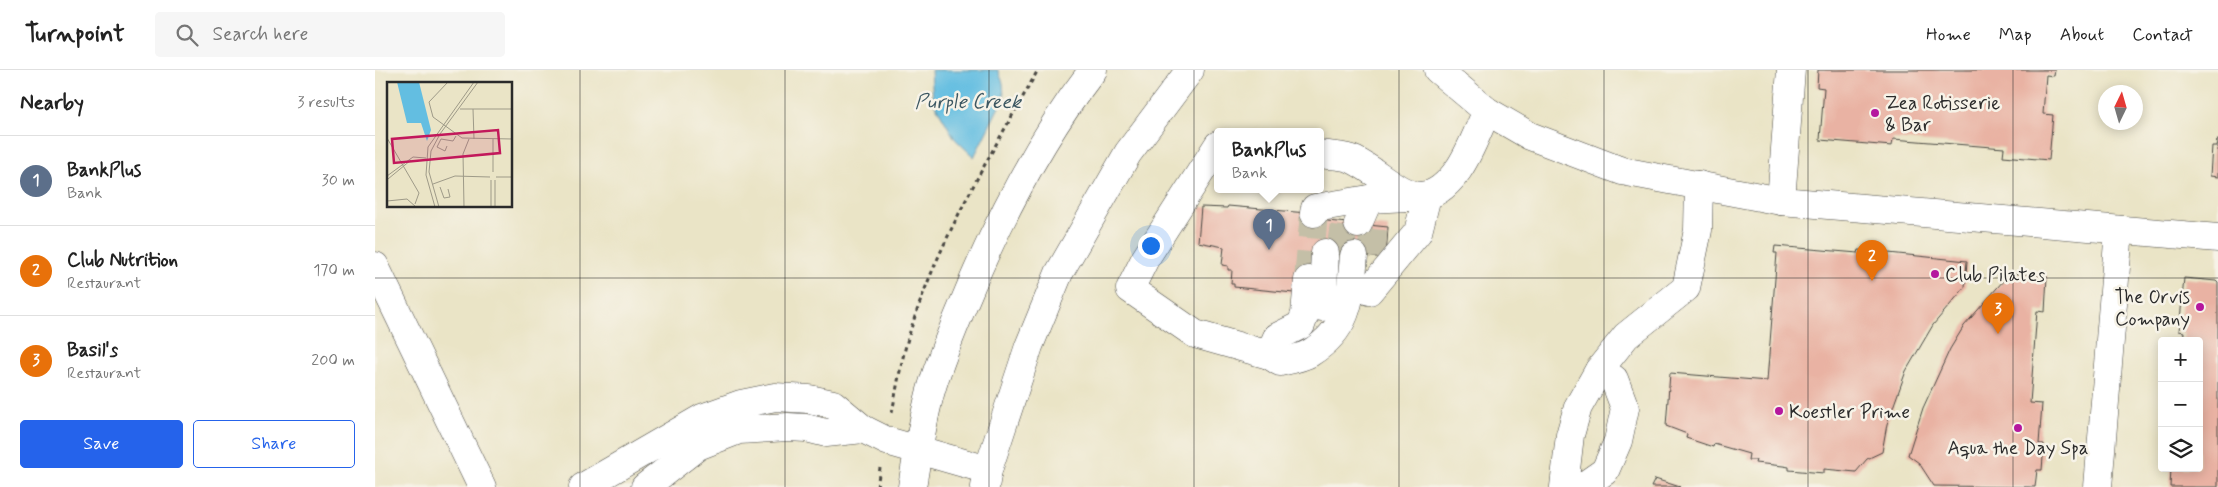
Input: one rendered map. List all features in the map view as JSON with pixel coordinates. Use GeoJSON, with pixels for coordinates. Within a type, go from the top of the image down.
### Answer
{"type":"FeatureCollection","features":[{"type":"Feature","properties":{"kind":"street"},"geometry":{"type":"LineString","coordinates":[[912,487],[930,393],[950,337],[980,264],[1007,205],[1047,139],[1093,70]]}},
{"type":"Feature","properties":{"kind":"street"},"geometry":{"type":"LineString","coordinates":[[583,487],[702,418],[741,404],[775,397],[809,399],[833,404],[863,429],[887,442],[918,450],[987,479],[1029,346],[1059,273],[1128,153],[1190,70]]}},
{"type":"Feature","properties":{"kind":"street"},"geometry":{"type":"LineString","coordinates":[[1438,70],[1487,111],[1530,136],[1622,172],[1781,201],[2218,238]]}},
{"type":"Feature","properties":{"kind":"street"},"geometry":{"type":"LineString","coordinates":[[1781,201],[1791,70]]}},
{"type":"Feature","properties":{"kind":"street"},"geometry":{"type":"LineString","coordinates":[[1369,199],[1344,222],[1369,199],[1427,196],[1442,189],[1459,168],[1487,111]]}},
{"type":"Feature","properties":{"kind":"street"},"geometry":{"type":"LineString","coordinates":[[1214,151],[1145,259],[1130,289],[1195,334],[1269,355],[1280,362],[1309,353],[1333,334],[1333,316],[1351,288],[1348,255],[1369,291]]}},
{"type":"Feature","properties":{"kind":"street"},"geometry":{"type":"LineString","coordinates":[[1324,155],[1353,159],[1408,194],[1427,196]]}},
{"type":"Feature","properties":{"kind":"street"},"geometry":{"type":"LineString","coordinates":[[1564,487],[1570,435],[1578,407],[1599,370],[1625,336],[1686,288],[1698,230],[1699,185]]}},
{"type":"Feature","properties":{"kind":"street"},"geometry":{"type":"LineString","coordinates":[[1333,316],[1369,291],[1418,232],[1427,196]]}},
{"type":"Feature","properties":{"kind":"street"},"geometry":{"type":"LineString","coordinates":[[2098,487],[2119,230]]}},
{"type":"Feature","properties":{"kind":"street"},"geometry":{"type":"LineString","coordinates":[[375,266],[483,487]]}},
{"type":"Feature","properties":{"kind":"street"},"geometry":{"type":"LineString","coordinates":[[1269,355],[1277,337],[1301,325],[1305,314],[1308,280]]}},
{"type":"Feature","properties":{"kind":"street"},"geometry":{"type":"LineString","coordinates":[[1578,487],[1585,485],[1605,471],[1618,440],[1625,408],[1614,379],[1599,370]]}},
{"type":"Feature","properties":{"kind":"street"},"geometry":{"type":"LineString","coordinates":[[645,487],[698,446],[739,430],[788,426],[827,433],[863,429]]}},
{"type":"Feature","properties":{"kind":"path"},"geometry":{"type":"LineString","coordinates":[[894,400],[909,336],[928,279],[963,204],[1038,70]]}},
{"type":"Feature","properties":{"kind":"path"},"geometry":{"type":"LineString","coordinates":[[877,487],[881,468]]}},
{"type":"Feature","properties":{"kind":"water","name":"Purple Creek"},"geometry":{"type":"Polygon","coordinates":[[[931,70],[998,70],[1003,83],[1004,97],[974,157],[955,139],[933,101],[931,70]]]}},
{"type":"Feature","properties":{"kind":"building"},"geometry":{"type":"Polygon","coordinates":[[[1818,70],[2055,70],[2054,76],[2046,75],[2043,114],[2053,115],[2049,160],[2003,156],[2004,148],[1893,139],[1892,146],[1820,140],[1824,88],[1817,87],[1818,70]]]}},
{"type":"Feature","properties":{"kind":"building"},"geometry":{"type":"Polygon","coordinates":[[[2217,140],[2218,177],[2210,176],[2212,146],[2216,146],[2217,140]]]}},
{"type":"Feature","properties":{"kind":"building"},"geometry":{"type":"Polygon","coordinates":[[[1228,206],[1318,214],[1317,220],[1388,227],[1386,258],[1314,252],[1311,269],[1294,293],[1234,287],[1234,284],[1231,284],[1232,270],[1228,270],[1228,266],[1222,265],[1224,247],[1198,242],[1201,207],[1227,208],[1228,206]]]}},
{"type":"Feature","properties":{"kind":"building"},"geometry":{"type":"Polygon","coordinates":[[[1775,246],[1858,253],[1859,250],[1967,261],[1965,287],[1933,325],[1906,371],[1887,424],[1882,452],[1867,459],[1856,472],[1824,469],[1824,473],[1789,470],[1789,467],[1755,463],[1756,460],[1748,460],[1749,454],[1714,444],[1713,447],[1686,438],[1687,434],[1666,426],[1670,373],[1767,381],[1777,253],[1774,253],[1775,246]]]}},
{"type":"Feature","properties":{"kind":"building"},"geometry":{"type":"Polygon","coordinates":[[[2010,273],[2047,276],[2045,312],[2037,311],[2030,403],[2042,404],[2039,444],[2044,444],[2042,470],[2037,470],[2035,487],[1934,486],[1919,463],[1908,455],[1923,408],[1950,349],[1964,326],[2010,273]]]}},
{"type":"Feature","properties":{"kind":"building"},"geometry":{"type":"Polygon","coordinates":[[[2184,278],[2216,281],[2218,283],[2218,487],[2170,487],[2171,472],[2203,472],[2203,337],[2183,337],[2184,332],[2179,331],[2184,278]]]}},
{"type":"Feature","properties":{"kind":"building"},"geometry":{"type":"Polygon","coordinates":[[[1655,479],[1680,487],[1651,487],[1655,479]]]}},
{"type":"Feature","properties":{"kind":"tunnel"},"geometry":{"type":"LineString","coordinates":[[1308,280],[1314,213]]}},
{"type":"Feature","properties":{"kind":"tunnel"},"geometry":{"type":"LineString","coordinates":[[1340,254],[1344,223]]}},
{"type":"Feature","properties":{"kind":"tunnel"},"geometry":{"type":"LineString","coordinates":[[1371,257],[1374,226]]}},
{"type":"Feature","properties":{"kind":"place","name":"Zea Rotisserie & Bar"},"geometry":{"type":"Point","coordinates":[1875,113]}},
{"type":"Feature","properties":{"kind":"place","name":"BankPlus"},"geometry":{"type":"Point","coordinates":[1269,250]}},
{"type":"Feature","properties":{"kind":"place","name":"Club Pilates"},"geometry":{"type":"Point","coordinates":[1935,274]}},
{"type":"Feature","properties":{"kind":"place","name":"Club Nutrition"},"geometry":{"type":"Point","coordinates":[1872,281]}},
{"type":"Feature","properties":{"kind":"place","name":"The Orvis Company"},"geometry":{"type":"Point","coordinates":[2200,307]}},
{"type":"Feature","properties":{"kind":"place","name":"Basil's"},"geometry":{"type":"Point","coordinates":[1998,334]}},
{"type":"Feature","properties":{"kind":"place","name":"Koestler Prime"},"geometry":{"type":"Point","coordinates":[1779,411]}},
{"type":"Feature","properties":{"kind":"place","name":"Aqua the Day Spa"},"geometry":{"type":"Point","coordinates":[2018,428]}}]}
